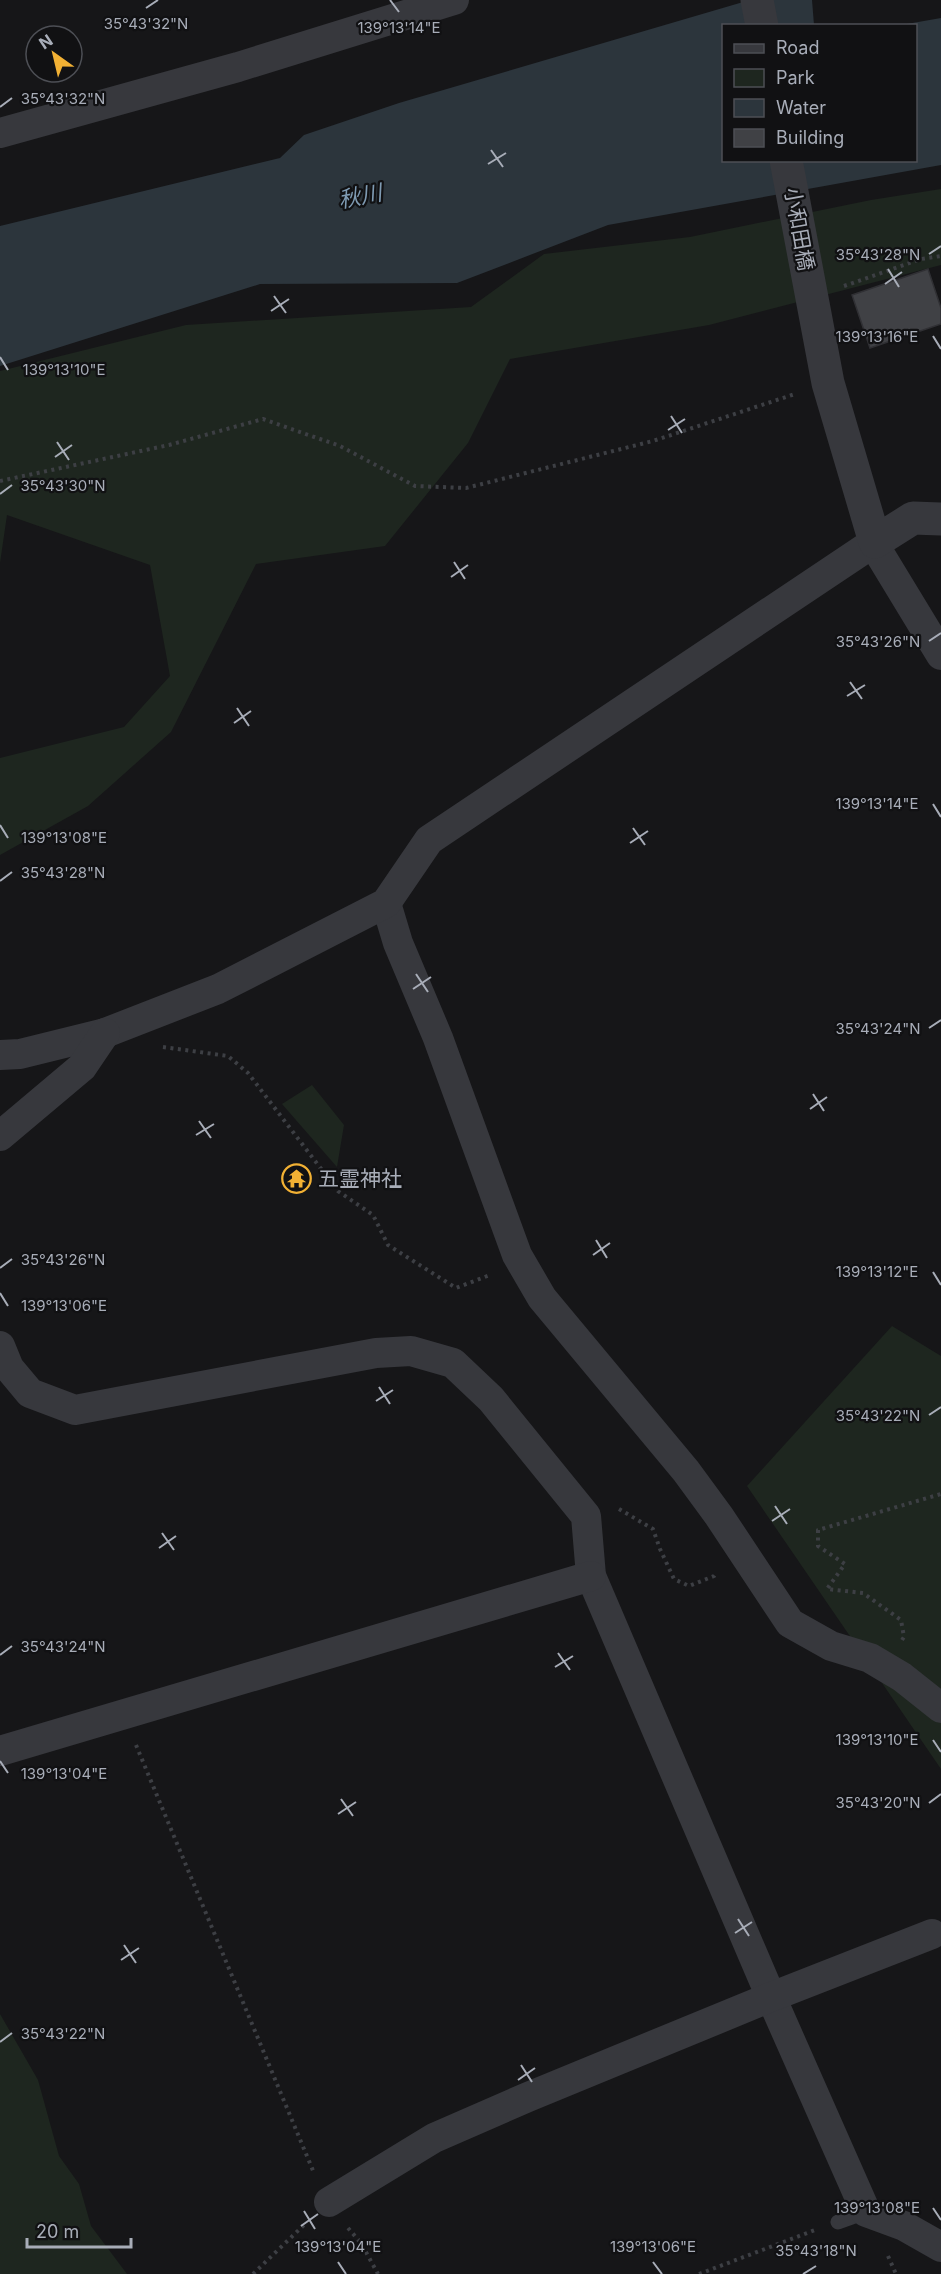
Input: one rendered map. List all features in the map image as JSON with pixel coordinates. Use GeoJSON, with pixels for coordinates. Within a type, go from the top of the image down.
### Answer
{"type":"FeatureCollection","features":[{"type":"Feature","properties":{"kind":"street"},"geometry":{"type":"LineString","coordinates":[[0,133],[238,67],[454,0]]}},
{"type":"Feature","properties":{"kind":"street"},"geometry":{"type":"LineString","coordinates":[[757,0],[762,24]]}},
{"type":"Feature","properties":{"kind":"street","name":"小和田橋"},"geometry":{"type":"LineString","coordinates":[[786,162],[828,382],[875,542],[913,518],[941,519]]}},
{"type":"Feature","properties":{"kind":"street"},"geometry":{"type":"LineString","coordinates":[[0,1055],[20,1054],[105,1033],[218,989],[386,903],[429,840],[873,543],[941,655]]}},
{"type":"Feature","properties":{"kind":"street"},"geometry":{"type":"LineString","coordinates":[[386,903],[398,943],[438,1038],[517,1255],[542,1298],[686,1471],[719,1516],[789,1623],[831,1647],[870,1658],[902,1677],[941,1708]]}},
{"type":"Feature","properties":{"kind":"street"},"geometry":{"type":"LineString","coordinates":[[0,1136],[82,1067],[105,1033]]}},
{"type":"Feature","properties":{"kind":"street"},"geometry":{"type":"LineString","coordinates":[[0,1346],[9,1368],[30,1393],[75,1410],[376,1353],[411,1351],[453,1363],[491,1399],[586,1516],[591,1576],[771,1997],[866,2212],[904,2226],[941,2247]]}},
{"type":"Feature","properties":{"kind":"street"},"geometry":{"type":"LineString","coordinates":[[0,1751],[591,1576]]}},
{"type":"Feature","properties":{"kind":"street"},"geometry":{"type":"LineString","coordinates":[[329,2202],[434,2138],[771,1997],[932,1934]]}},
{"type":"Feature","properties":{"kind":"lane"},"geometry":{"type":"LineString","coordinates":[[838,2222],[866,2212]]}},
{"type":"Feature","properties":{"kind":"path"},"geometry":{"type":"LineString","coordinates":[[811,297],[921,259],[941,256]]}},
{"type":"Feature","properties":{"kind":"path"},"geometry":{"type":"LineString","coordinates":[[0,481],[169,445],[263,419],[339,446],[415,486],[466,488],[653,441],[828,382]]}},
{"type":"Feature","properties":{"kind":"path"},"geometry":{"type":"LineString","coordinates":[[156,1046],[228,1056],[248,1073],[338,1191],[373,1215],[388,1245],[456,1288],[489,1275],[517,1255]]}},
{"type":"Feature","properties":{"kind":"path"},"geometry":{"type":"LineString","coordinates":[[870,1658],[894,1652],[904,1637],[901,1620],[863,1593],[827,1589],[845,1564],[818,1546],[818,1530],[941,1494]]}},
{"type":"Feature","properties":{"kind":"path"},"geometry":{"type":"LineString","coordinates":[[586,1516],[605,1504],[627,1512],[653,1528],[660,1550],[674,1579],[689,1586],[714,1576],[726,1562],[746,1559]]}},
{"type":"Feature","properties":{"kind":"path"},"geometry":{"type":"LineString","coordinates":[[124,1714],[319,2185],[361,2244],[378,2274]]}},
{"type":"Feature","properties":{"kind":"path"},"geometry":{"type":"LineString","coordinates":[[253,2274],[329,2202]]}},
{"type":"Feature","properties":{"kind":"path"},"geometry":{"type":"LineString","coordinates":[[699,2274],[838,2222]]}},
{"type":"Feature","properties":{"kind":"green space"},"geometry":{"type":"Polygon","coordinates":[[[941,189],[941,265],[709,325],[510,359],[468,443],[385,546],[256,564],[171,732],[88,806],[0,855],[0,758],[124,727],[170,676],[150,565],[7,515],[0,563],[0,371],[186,325],[471,307],[544,254],[690,237],[871,200],[941,189]]]}},
{"type":"Feature","properties":{"kind":"green space"},"geometry":{"type":"Polygon","coordinates":[[[312,1085],[344,1125],[337,1167],[282,1104],[312,1085]]]}},
{"type":"Feature","properties":{"kind":"green space"},"geometry":{"type":"Polygon","coordinates":[[[892,1326],[941,1356],[941,1769],[747,1486],[892,1326]]]}},
{"type":"Feature","properties":{"kind":"green space"},"geometry":{"type":"Polygon","coordinates":[[[0,2014],[38,2080],[59,2156],[79,2184],[91,2226],[127,2274],[0,2274],[0,2014]]]}},
{"type":"Feature","properties":{"kind":"water","name":"秋川"},"geometry":{"type":"Polygon","coordinates":[[[750,0],[812,0],[814,24],[722,24],[722,162],[917,162],[917,24],[907,24],[941,18],[941,165],[608,225],[457,283],[260,284],[0,366],[0,226],[280,158],[304,135],[399,103],[750,0]]]}},
{"type":"Feature","properties":{"kind":"building"},"geometry":{"type":"Polygon","coordinates":[[[928,269],[941,308],[941,324],[870,348],[852,295],[928,269]]]}},
{"type":"Feature","properties":{"kind":"place","name":"五霊神社"},"geometry":{"type":"Point","coordinates":[297,1179]}}]}
